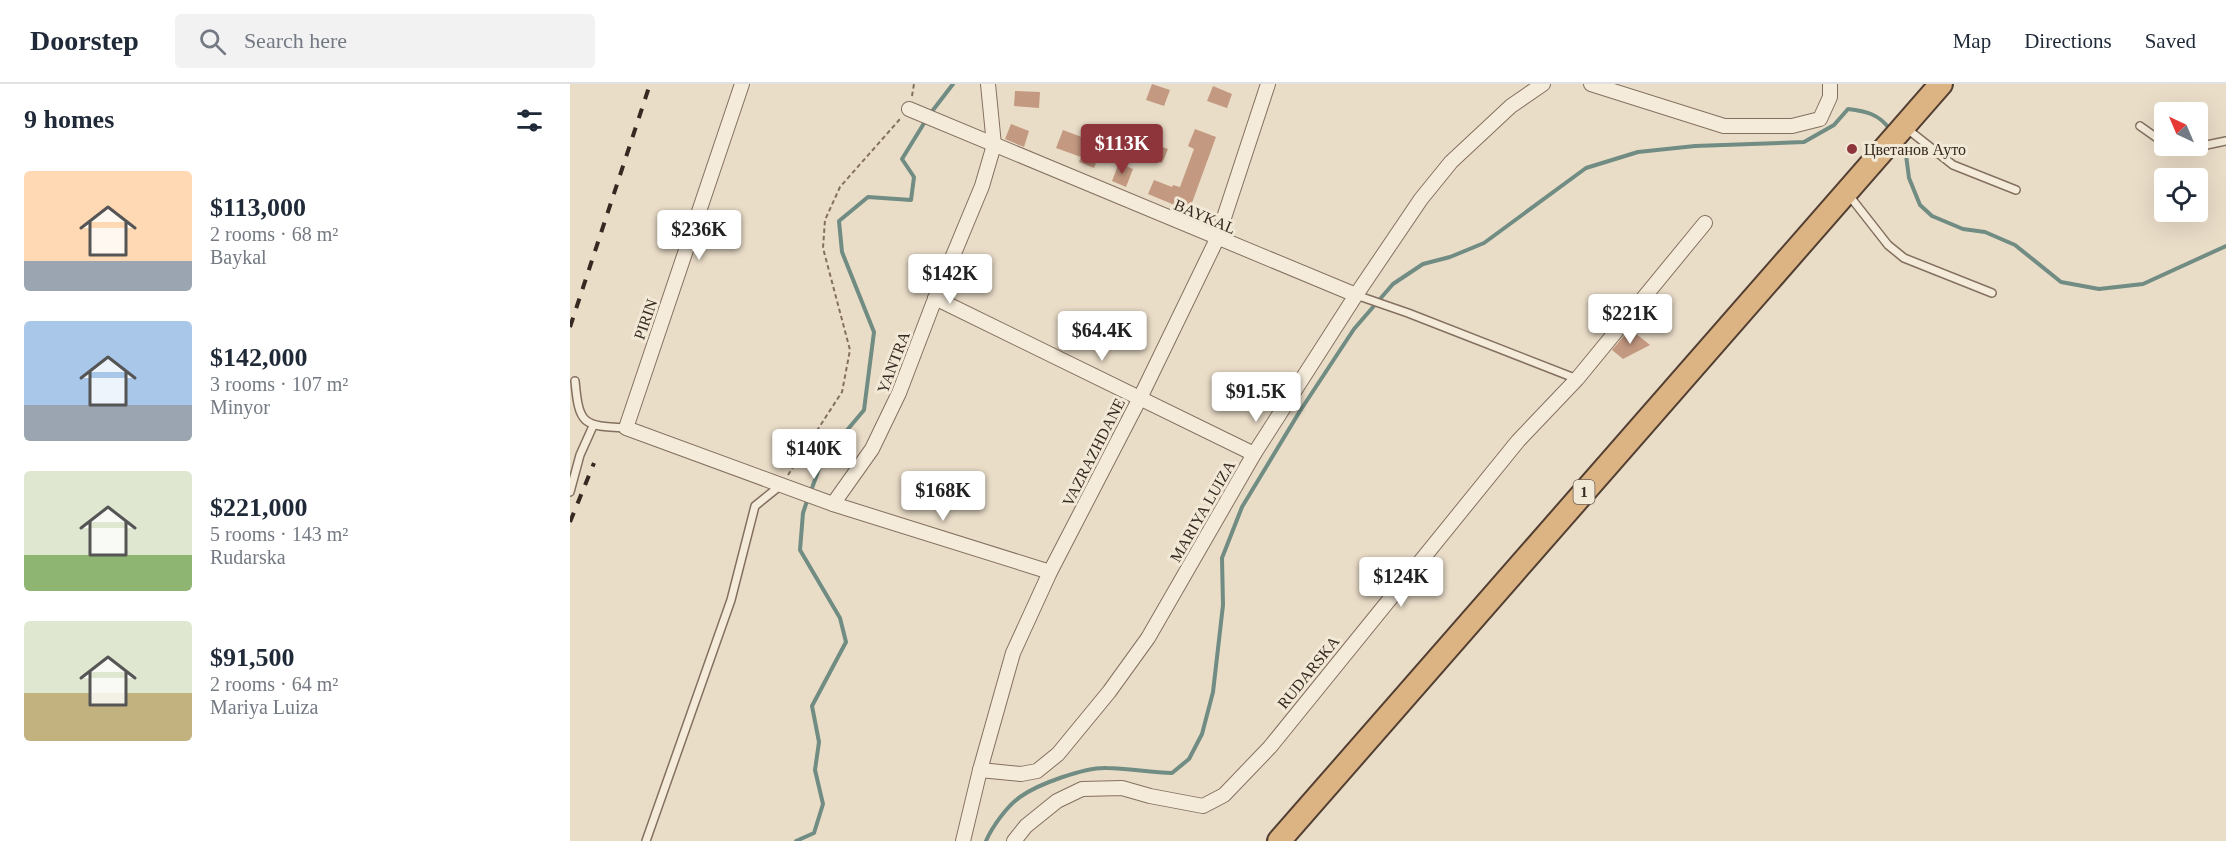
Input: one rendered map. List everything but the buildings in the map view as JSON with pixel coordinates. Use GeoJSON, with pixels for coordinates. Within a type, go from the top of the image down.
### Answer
{"type":"FeatureCollection","features":[{"type":"Feature","properties":{"kind":"highway","name":"1"},"geometry":{"type":"LineString","coordinates":[[1279,841],[1934,89]]}},
{"type":"Feature","properties":{"kind":"street","name":"PIRIN"},"geometry":{"type":"LineString","coordinates":[[626,428],[742,84]]}},
{"type":"Feature","properties":{"kind":"street","name":"YANTRA"},"geometry":{"type":"LineString","coordinates":[[830,502],[872,449],[899,393],[935,298],[969,219],[994,145],[988,84]]}},
{"type":"Feature","properties":{"kind":"street","name":"VAZRAZHDANE"},"geometry":{"type":"LineString","coordinates":[[963,841],[980,770],[1013,653],[1050,572],[1140,398],[1217,239],[1268,84]]}},
{"type":"Feature","properties":{"kind":"street","name":"MARIYA LUIZA"},"geometry":{"type":"LineString","coordinates":[[980,770],[1021,774],[1037,771],[1058,754],[1109,692],[1148,638],[1254,454],[1362,297],[1421,199],[1451,162],[1511,106],[1543,84]]}},
{"type":"Feature","properties":{"kind":"street"},"geometry":{"type":"LineString","coordinates":[[1591,84],[1725,126],[1792,126],[1820,119],[1830,97],[1830,84]]}},
{"type":"Feature","properties":{"kind":"street","name":"BAYKAL"},"geometry":{"type":"LineString","coordinates":[[909,109],[1217,239],[1362,297]]}},
{"type":"Feature","properties":{"kind":"street","name":"RUDARSKA"},"geometry":{"type":"LineString","coordinates":[[1014,841],[1026,826],[1057,801],[1082,789],[1122,788],[1203,806],[1224,795],[1270,747],[1518,441],[1577,379],[1705,223]]}},
{"type":"Feature","properties":{"kind":"street"},"geometry":{"type":"LineString","coordinates":[[935,298],[1254,454]]}},
{"type":"Feature","properties":{"kind":"street"},"geometry":{"type":"LineString","coordinates":[[626,428],[830,502],[1050,572]]}},
{"type":"Feature","properties":{"kind":"lane"},"geometry":{"type":"LineString","coordinates":[[2140,126],[2154,136]]}},
{"type":"Feature","properties":{"kind":"lane"},"geometry":{"type":"LineString","coordinates":[[1898,133],[1953,165],[2016,190]]}},
{"type":"Feature","properties":{"kind":"lane"},"geometry":{"type":"LineString","coordinates":[[2208,145],[2226,141]]}},
{"type":"Feature","properties":{"kind":"lane"},"geometry":{"type":"LineString","coordinates":[[1846,192],[1888,245],[1904,258],[1992,293]]}},
{"type":"Feature","properties":{"kind":"lane"},"geometry":{"type":"LineString","coordinates":[[1362,297],[1577,379]]}},
{"type":"Feature","properties":{"kind":"lane"},"geometry":{"type":"LineString","coordinates":[[575,381],[577,407],[582,417],[593,426],[626,428]]}},
{"type":"Feature","properties":{"kind":"lane"},"geometry":{"type":"LineString","coordinates":[[570,492],[580,455],[593,426]]}},
{"type":"Feature","properties":{"kind":"lane"},"geometry":{"type":"LineString","coordinates":[[646,841],[730,600],[755,506],[786,486]]}},
{"type":"Feature","properties":{"kind":"path"},"geometry":{"type":"LineString","coordinates":[[786,486],[842,392],[850,350],[823,248],[825,220],[840,187],[909,109]]}},
{"type":"Feature","properties":{"kind":"waterway"},"geometry":{"type":"LineString","coordinates":[[930,114],[953,84]]}},
{"type":"Feature","properties":{"kind":"waterway"},"geometry":{"type":"LineString","coordinates":[[986,841],[1000,817],[1015,801],[1050,782],[1098,768],[1172,773],[1189,759],[1202,734],[1213,692],[1223,605],[1222,558],[1242,507],[1300,411],[1354,329],[1393,284],[1423,264],[1450,257],[1484,243],[1586,168],[1638,152],[1695,146],[1804,142],[1834,125],[1848,109],[1872,114],[1882,120],[1890,130]]}},
{"type":"Feature","properties":{"kind":"waterway"},"geometry":{"type":"LineString","coordinates":[[811,491],[822,460],[864,410],[874,332],[842,252],[839,221],[868,197],[911,200],[914,177],[902,159],[926,120]]}},
{"type":"Feature","properties":{"kind":"waterway"},"geometry":{"type":"LineString","coordinates":[[1899,143],[1906,155],[1909,178],[1920,205],[1932,216],[1963,229],[1985,232],[2015,245],[2061,282],[2099,289],[2143,284],[2226,246]]}},
{"type":"Feature","properties":{"kind":"waterway"},"geometry":{"type":"LineString","coordinates":[[796,841],[814,833],[823,804],[815,770],[819,742],[812,706],[846,642],[840,618],[800,550],[803,513],[808,498]]}},
{"type":"Feature","properties":{"kind":"railway"},"geometry":{"type":"LineString","coordinates":[[570,327],[650,84]]}},
{"type":"Feature","properties":{"kind":"railway"},"geometry":{"type":"LineString","coordinates":[[570,522],[594,463]]}},
{"type":"Feature","properties":{"kind":"place","name":"Цветанов Ауто"},"geometry":{"type":"Point","coordinates":[1852,149]}}]}
